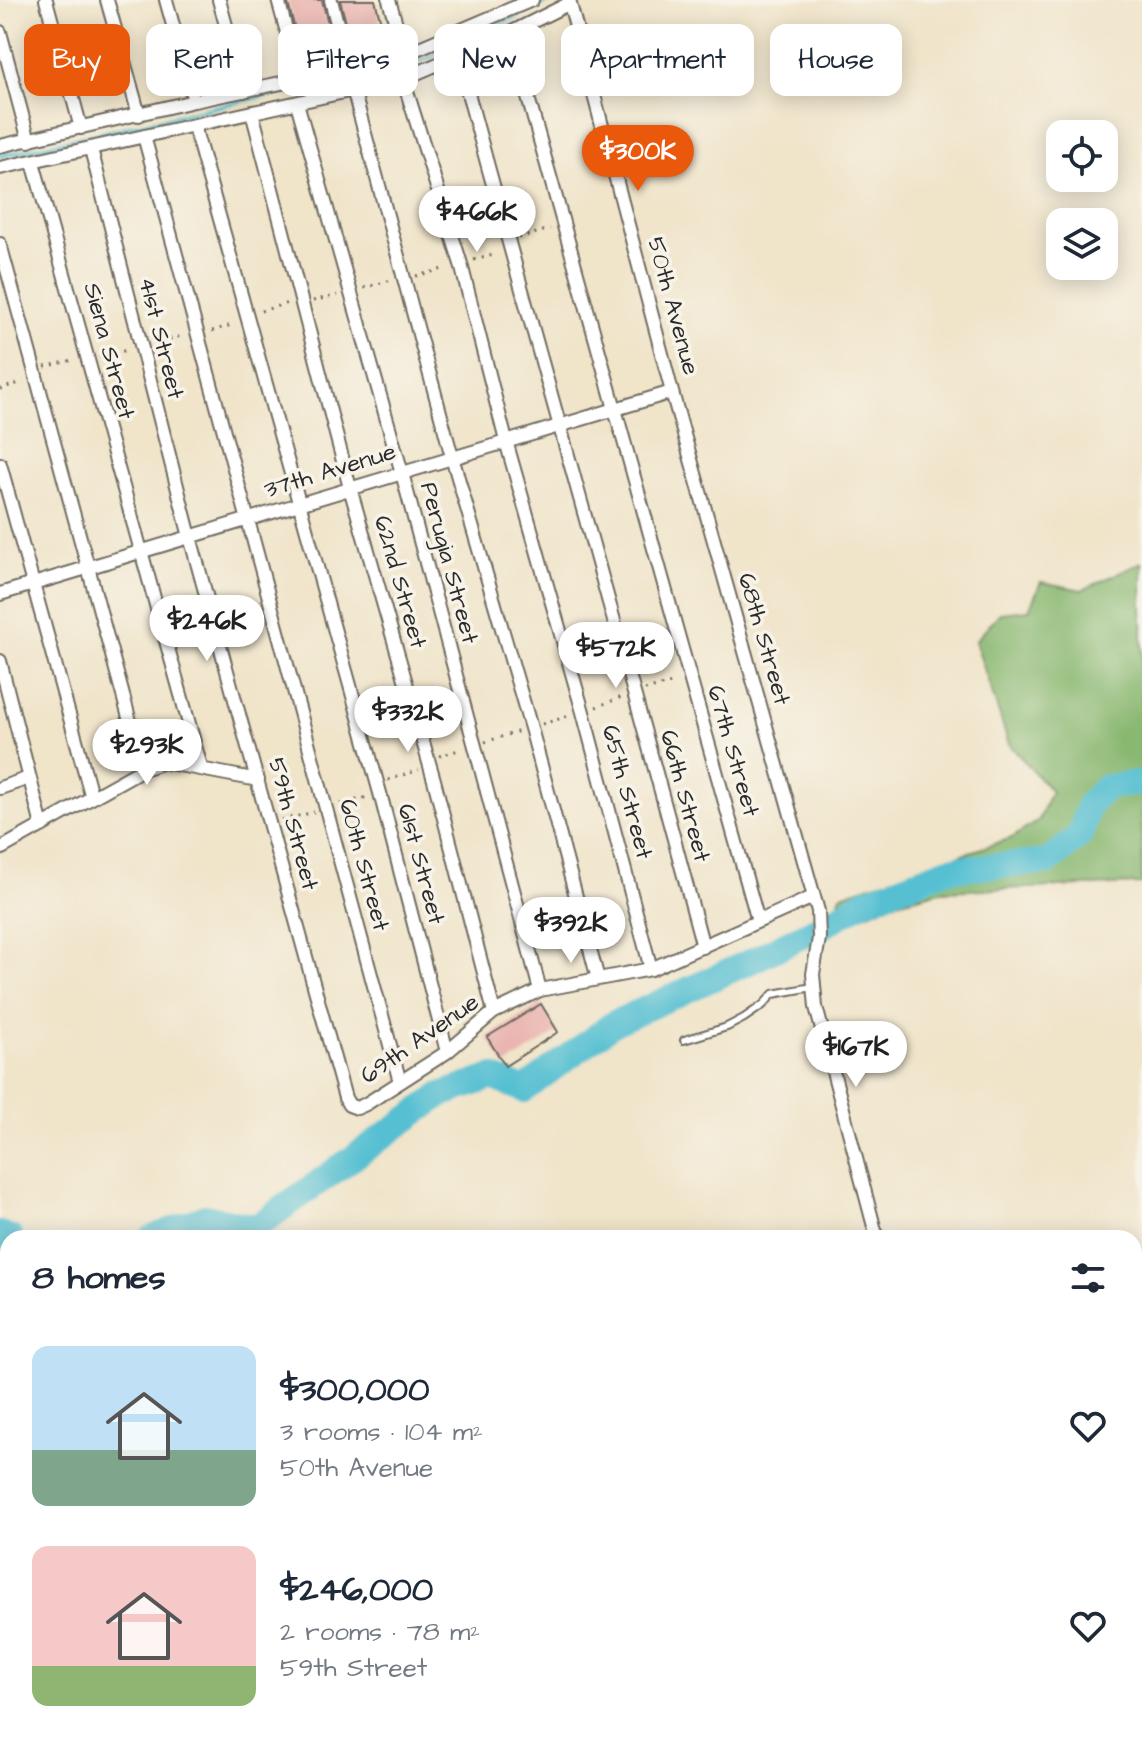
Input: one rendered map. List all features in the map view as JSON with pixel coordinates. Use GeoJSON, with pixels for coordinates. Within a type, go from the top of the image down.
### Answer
{"type":"FeatureCollection","features":[{"type":"Feature","properties":{"kind":"street"},"geometry":{"type":"LineString","coordinates":[[46,0],[81,128]]}},
{"type":"Feature","properties":{"kind":"street"},"geometry":{"type":"LineString","coordinates":[[107,0],[139,115]]}},
{"type":"Feature","properties":{"kind":"street"},"geometry":{"type":"LineString","coordinates":[[166,0],[194,101]]}},
{"type":"Feature","properties":{"kind":"street"},"geometry":{"type":"LineString","coordinates":[[219,0],[226,24]]}},
{"type":"Feature","properties":{"kind":"street"},"geometry":{"type":"LineString","coordinates":[[278,0],[285,24]]}},
{"type":"Feature","properties":{"kind":"street"},"geometry":{"type":"LineString","coordinates":[[331,0],[337,24]]}},
{"type":"Feature","properties":{"kind":"street"},"geometry":{"type":"LineString","coordinates":[[389,0],[396,24]]}},
{"type":"Feature","properties":{"kind":"street"},"geometry":{"type":"LineString","coordinates":[[418,48],[532,0]]}},
{"type":"Feature","properties":{"kind":"street"},"geometry":{"type":"LineString","coordinates":[[527,24],[569,2]]}},
{"type":"Feature","properties":{"kind":"street","name":"50th Avenue"},"geometry":{"type":"LineString","coordinates":[[569,2],[672,392]]}},
{"type":"Feature","properties":{"kind":"street"},"geometry":{"type":"LineString","coordinates":[[0,32],[29,141]]}},
{"type":"Feature","properties":{"kind":"street"},"geometry":{"type":"LineString","coordinates":[[0,146],[219,96]]}},
{"type":"Feature","properties":{"kind":"street"},"geometry":{"type":"LineString","coordinates":[[0,168],[325,96]]}},
{"type":"Feature","properties":{"kind":"street"},"geometry":{"type":"LineString","coordinates":[[355,96],[598,979]]}},
{"type":"Feature","properties":{"kind":"street","name":"65th Street"},"geometry":{"type":"LineString","coordinates":[[408,96],[461,264],[506,441],[583,712],[651,969]]}},
{"type":"Feature","properties":{"kind":"street","name":"66th Street"},"geometry":{"type":"LineString","coordinates":[[469,96],[703,947]]}},
{"type":"Feature","properties":{"kind":"street","name":"67th Street"},"geometry":{"type":"LineString","coordinates":[[527,96],[758,921]]}},
{"type":"Feature","properties":{"kind":"street","name":"Perugia Street"},"geometry":{"type":"LineString","coordinates":[[297,103],[402,473],[540,990]]}},
{"type":"Feature","properties":{"kind":"street","name":"62nd Street"},"geometry":{"type":"LineString","coordinates":[[252,112],[350,488],[429,763],[494,1012]]}},
{"type":"Feature","properties":{"kind":"street","name":"61st Street"},"geometry":{"type":"LineString","coordinates":[[194,126],[377,783],[447,1052]]}},
{"type":"Feature","properties":{"kind":"street","name":"60th Street"},"geometry":{"type":"LineString","coordinates":[[144,136],[400,1082]]}},
{"type":"Feature","properties":{"kind":"street","name":"41st Street"},"geometry":{"type":"LineString","coordinates":[[91,149],[190,537]]}},
{"type":"Feature","properties":{"kind":"street","name":"Siena Street"},"geometry":{"type":"LineString","coordinates":[[33,162],[201,767]]}},
{"type":"Feature","properties":{"kind":"street"},"geometry":{"type":"LineString","coordinates":[[0,244],[143,769]]}},
{"type":"Feature","properties":{"kind":"street","name":"37th Avenue"},"geometry":{"type":"LineString","coordinates":[[0,594],[672,392]]}},
{"type":"Feature","properties":{"kind":"street","name":"68th Street"},"geometry":{"type":"LineString","coordinates":[[672,392],[820,920],[813,962],[813,987]]}},
{"type":"Feature","properties":{"kind":"street"},"geometry":{"type":"LineString","coordinates":[[0,464],[92,798]]}},
{"type":"Feature","properties":{"kind":"street"},"geometry":{"type":"LineString","coordinates":[[0,524],[14,520]]}},
{"type":"Feature","properties":{"kind":"street","name":"59th Street"},"geometry":{"type":"LineString","coordinates":[[190,537],[345,1098],[349,1105],[357,1108],[366,1104]]}},
{"type":"Feature","properties":{"kind":"street"},"geometry":{"type":"LineString","coordinates":[[1,665],[42,826]]}},
{"type":"Feature","properties":{"kind":"street"},"geometry":{"type":"LineString","coordinates":[[0,727],[15,722]]}},
{"type":"Feature","properties":{"kind":"street"},"geometry":{"type":"LineString","coordinates":[[0,849],[143,769],[163,762],[258,780]]}},
{"type":"Feature","properties":{"kind":"street"},"geometry":{"type":"LineString","coordinates":[[0,788],[29,778]]}},
{"type":"Feature","properties":{"kind":"street","name":"69th Avenue"},"geometry":{"type":"LineString","coordinates":[[366,1104],[447,1052],[494,1012],[540,990],[651,969],[813,897]]}},
{"type":"Feature","properties":{"kind":"street"},"geometry":{"type":"LineString","coordinates":[[813,987],[875,1230]]}},
{"type":"Feature","properties":{"kind":"lane"},"geometry":{"type":"LineString","coordinates":[[684,1040],[727,1027],[763,1005],[773,994],[813,987]]}},
{"type":"Feature","properties":{"kind":"path"},"geometry":{"type":"LineString","coordinates":[[405,280],[461,264],[563,226]]}},
{"type":"Feature","properties":{"kind":"path"},"geometry":{"type":"LineString","coordinates":[[0,389],[87,358],[196,334],[301,300]]}},
{"type":"Feature","properties":{"kind":"path"},"geometry":{"type":"LineString","coordinates":[[377,783],[475,745],[690,678]]}},
{"type":"Feature","properties":{"kind":"green space"},"geometry":{"type":"Polygon","coordinates":[[[1142,562],[1142,884],[941,891],[893,903],[842,924],[837,907],[841,895],[1012,838],[1039,820],[1051,791],[1009,744],[975,641],[1000,613],[1029,610],[1041,582],[1082,590],[1142,562]]]}},
{"type":"Feature","properties":{"kind":"building"},"geometry":{"type":"Polygon","coordinates":[[[287,0],[322,0],[328,24],[294,24],[287,0]]]}},
{"type":"Feature","properties":{"kind":"building"},"geometry":{"type":"Polygon","coordinates":[[[340,0],[375,0],[381,24],[346,24],[340,0]]]}},
{"type":"Feature","properties":{"kind":"building"},"geometry":{"type":"Polygon","coordinates":[[[541,1004],[558,1032],[505,1066],[487,1037],[541,1004]]]}},
{"type":"Feature","properties":{"kind":"waterway"},"geometry":{"type":"LineString","coordinates":[[0,156],[426,59],[552,0]]}},
{"type":"Feature","properties":{"kind":"waterway"},"geometry":{"type":"LineString","coordinates":[[172,1230],[205,1217],[256,1227],[441,1095],[492,1077],[524,1090],[614,1023],[747,963],[828,923],[862,902],[949,869],[1048,862],[1080,835],[1089,804],[1106,787],[1142,783]]}}]}
